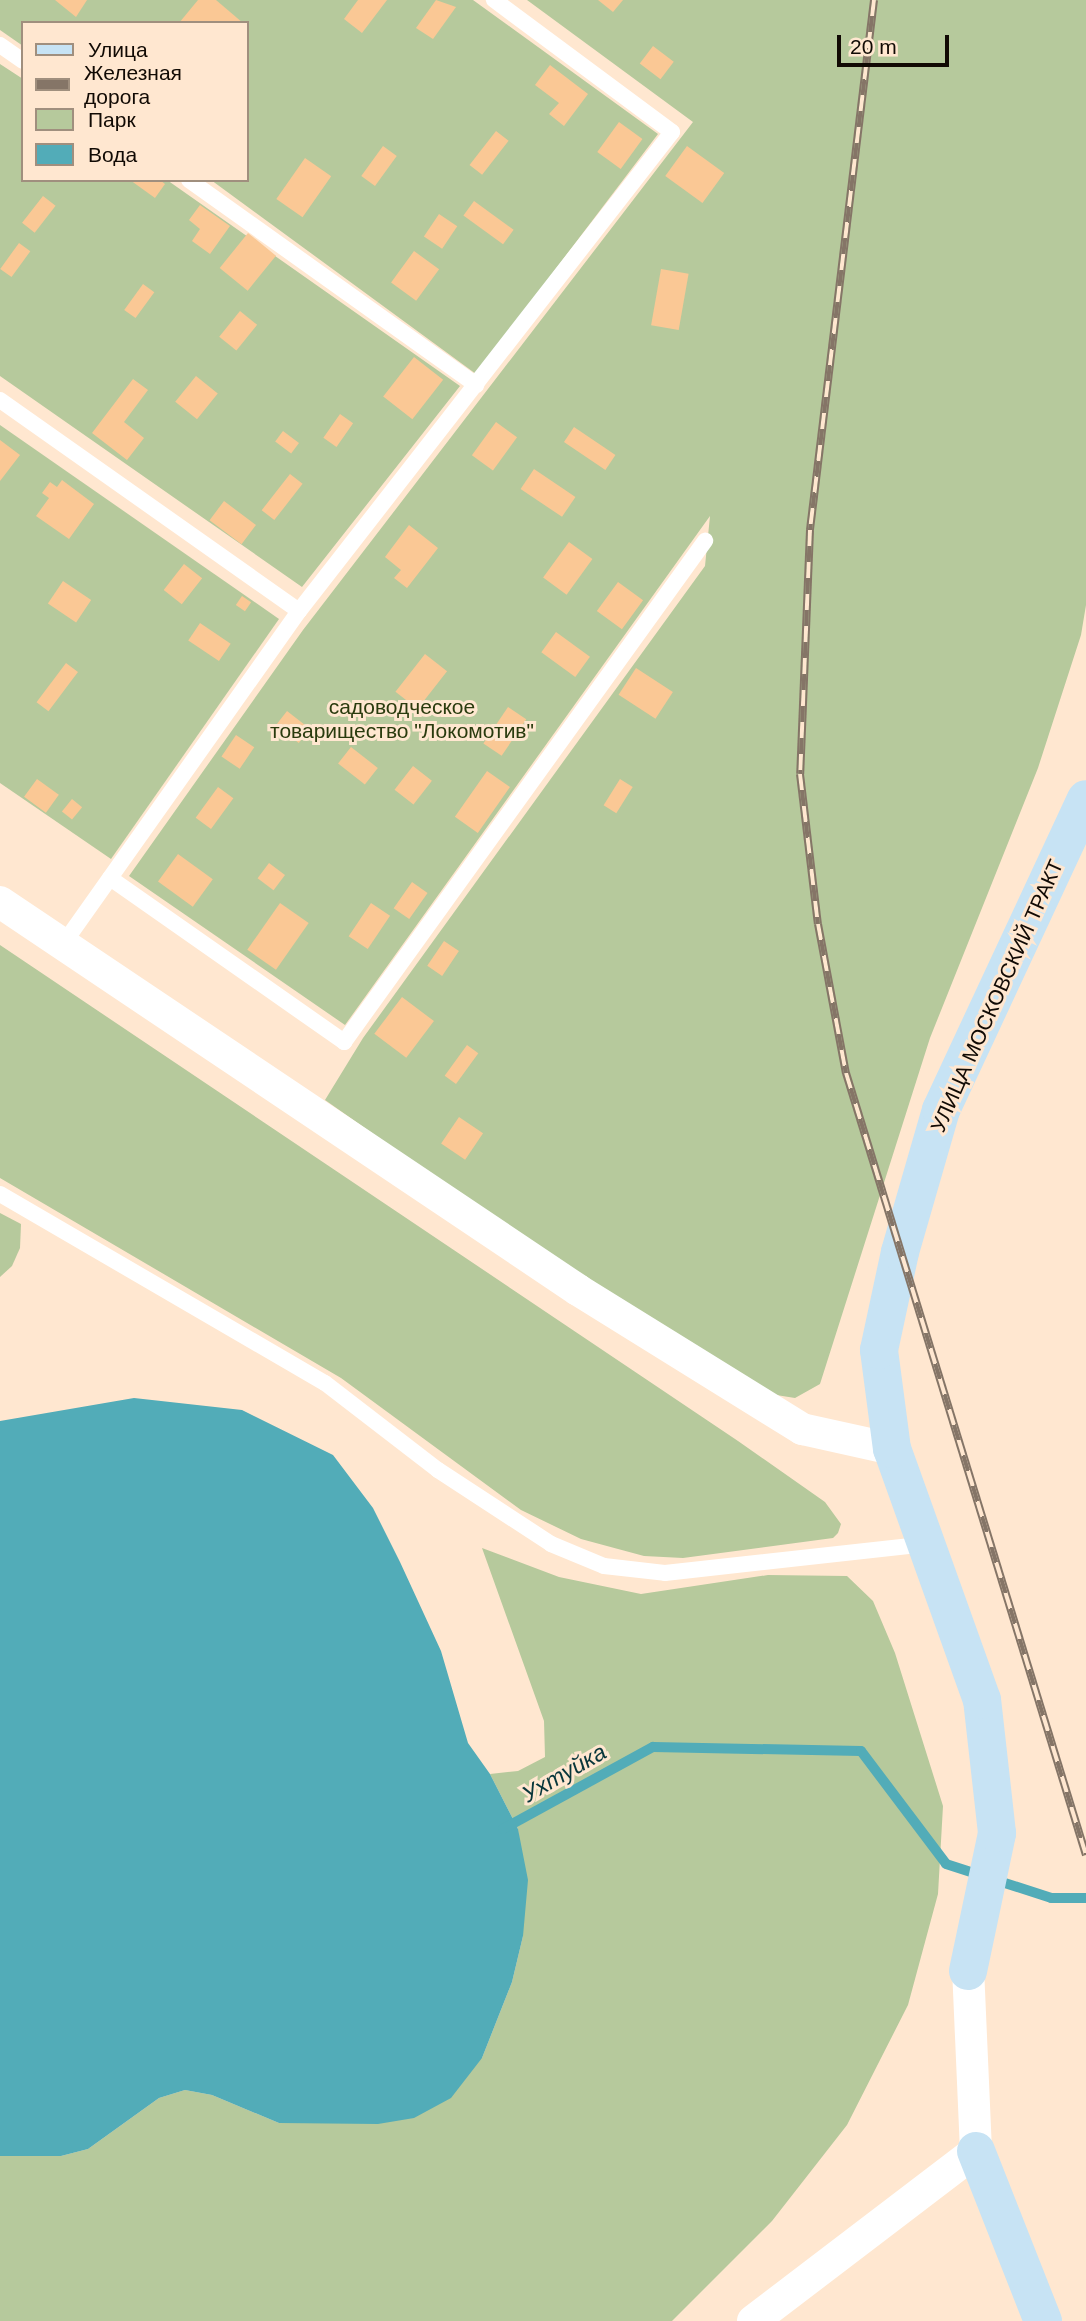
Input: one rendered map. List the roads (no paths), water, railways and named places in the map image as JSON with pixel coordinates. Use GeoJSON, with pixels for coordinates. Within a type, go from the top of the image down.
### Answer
{"type":"FeatureCollection","features":[{"type":"Feature","properties":{"kind":"street","name":"УЛИЦА МОСКОВСКИЙ ТРАКТ"},"geometry":{"type":"LineString","coordinates":[[976,2151],[968,1970],[997,1833],[982,1699],[891,1449],[878,1350],[900,1252],[941,1110],[1086,799]]}},
{"type":"Feature","properties":{"kind":"street"},"geometry":{"type":"LineString","coordinates":[[0,902],[578,1290],[802,1429],[891,1449]]}},
{"type":"Feature","properties":{"kind":"street"},"geometry":{"type":"LineString","coordinates":[[753,2321],[976,2151],[1042,2321]]}},
{"type":"Feature","properties":{"kind":"lane"},"geometry":{"type":"LineString","coordinates":[[64,943],[299,611],[672,132],[494,0]]}},
{"type":"Feature","properties":{"kind":"lane"},"geometry":{"type":"LineString","coordinates":[[0,45],[21,60]]}},
{"type":"Feature","properties":{"kind":"lane"},"geometry":{"type":"LineString","coordinates":[[192,182],[476,385]]}},
{"type":"Feature","properties":{"kind":"lane"},"geometry":{"type":"LineString","coordinates":[[0,400],[299,611]]}},
{"type":"Feature","properties":{"kind":"lane"},"geometry":{"type":"LineString","coordinates":[[110,878],[344,1042],[705,541]]}},
{"type":"Feature","properties":{"kind":"lane"},"geometry":{"type":"LineString","coordinates":[[0,1194],[325,1383],[461,1485],[551,1544],[604,1566],[665,1573],[926,1544]]}},
{"type":"Feature","properties":{"kind":"water"},"geometry":{"type":"Polygon","coordinates":[[[134,1398],[242,1410],[333,1455],[373,1508],[400,1562],[441,1651],[468,1743],[490,1774],[518,1829],[528,1880],[523,1936],[512,1982],[482,2058],[451,2098],[414,2118],[378,2124],[279,2123],[212,2095],[185,2090],[159,2098],[88,2149],[61,2156],[0,2156],[0,1421],[134,1398]]]}},
{"type":"Feature","properties":{"kind":"waterway","name":"Ухтуйка"},"geometry":{"type":"LineString","coordinates":[[503,1829],[653,1747],[861,1751],[946,1864],[1051,1898],[1086,1898]]}},
{"type":"Feature","properties":{"kind":"railway"},"geometry":{"type":"LineString","coordinates":[[874,0],[810,530],[800,774],[818,924],[846,1073],[1086,1855]]}},
{"type":"Feature","properties":{"kind":"park label","name":"садоводческое товарищество \"Локомотив\""},"geometry":{"type":"Point","coordinates":[402,719]}}]}
